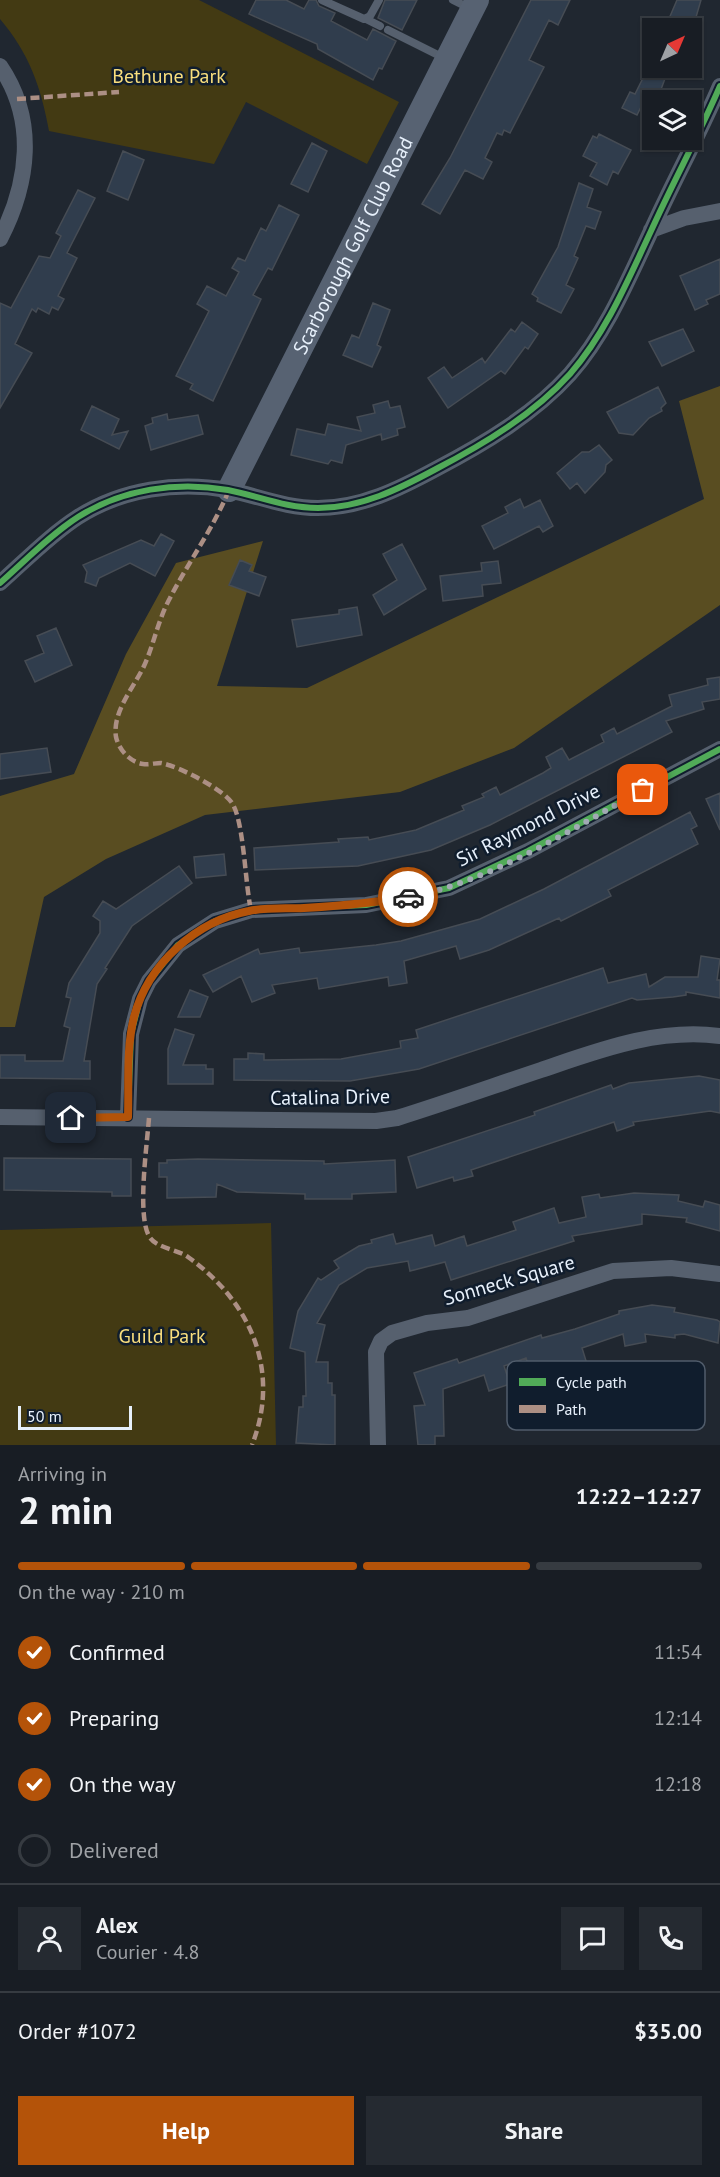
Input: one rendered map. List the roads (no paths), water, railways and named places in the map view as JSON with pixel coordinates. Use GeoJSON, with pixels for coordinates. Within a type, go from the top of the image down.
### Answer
{"type":"FeatureCollection","features":[{"type":"Feature","properties":{"kind":"street","name":"Scarborough Golf Club Road"},"geometry":{"type":"LineString","coordinates":[[229,490],[446,59],[467,3]]}},
{"type":"Feature","properties":{"kind":"street"},"geometry":{"type":"LineString","coordinates":[[0,66],[16,93],[27,140],[23,175],[0,239]]}},
{"type":"Feature","properties":{"kind":"street"},"geometry":{"type":"LineString","coordinates":[[0,583],[78,517],[113,500],[167,488],[229,490],[286,506],[319,508],[348,505],[393,491],[464,455],[528,413],[547,397],[584,356],[623,292],[717,93]]}},
{"type":"Feature","properties":{"kind":"street"},"geometry":{"type":"LineString","coordinates":[[717,93],[720,118]]}},
{"type":"Feature","properties":{"kind":"street"},"geometry":{"type":"LineString","coordinates":[[651,230],[684,218],[720,211]]}},
{"type":"Feature","properties":{"kind":"street","name":"Sir Raymond Drive"},"geometry":{"type":"LineString","coordinates":[[128,1117],[131,1034],[140,999],[149,981],[178,945],[215,921],[251,910],[366,904],[449,888],[528,851],[720,749]]}},
{"type":"Feature","properties":{"kind":"street","name":"Catalina Drive"},"geometry":{"type":"LineString","coordinates":[[0,1117],[376,1121],[397,1118],[642,1038],[684,1034],[720,1036]]}},
{"type":"Feature","properties":{"kind":"street","name":"Sonneck Square"},"geometry":{"type":"LineString","coordinates":[[378,1445],[376,1352],[381,1341],[392,1333],[427,1323],[452,1322],[479,1315],[612,1270],[671,1268],[720,1274]]}},
{"type":"Feature","properties":{"kind":"lane"},"geometry":{"type":"LineString","coordinates":[[322,0],[446,59]]}},
{"type":"Feature","properties":{"kind":"lane"},"geometry":{"type":"LineString","coordinates":[[366,19],[371,15],[378,0]]}},
{"type":"Feature","properties":{"kind":"park label","name":"Bethune Park"},"geometry":{"type":"Point","coordinates":[169,76]}},
{"type":"Feature","properties":{"kind":"park label","name":"Guild Park"},"geometry":{"type":"Point","coordinates":[162,1336]}}]}
